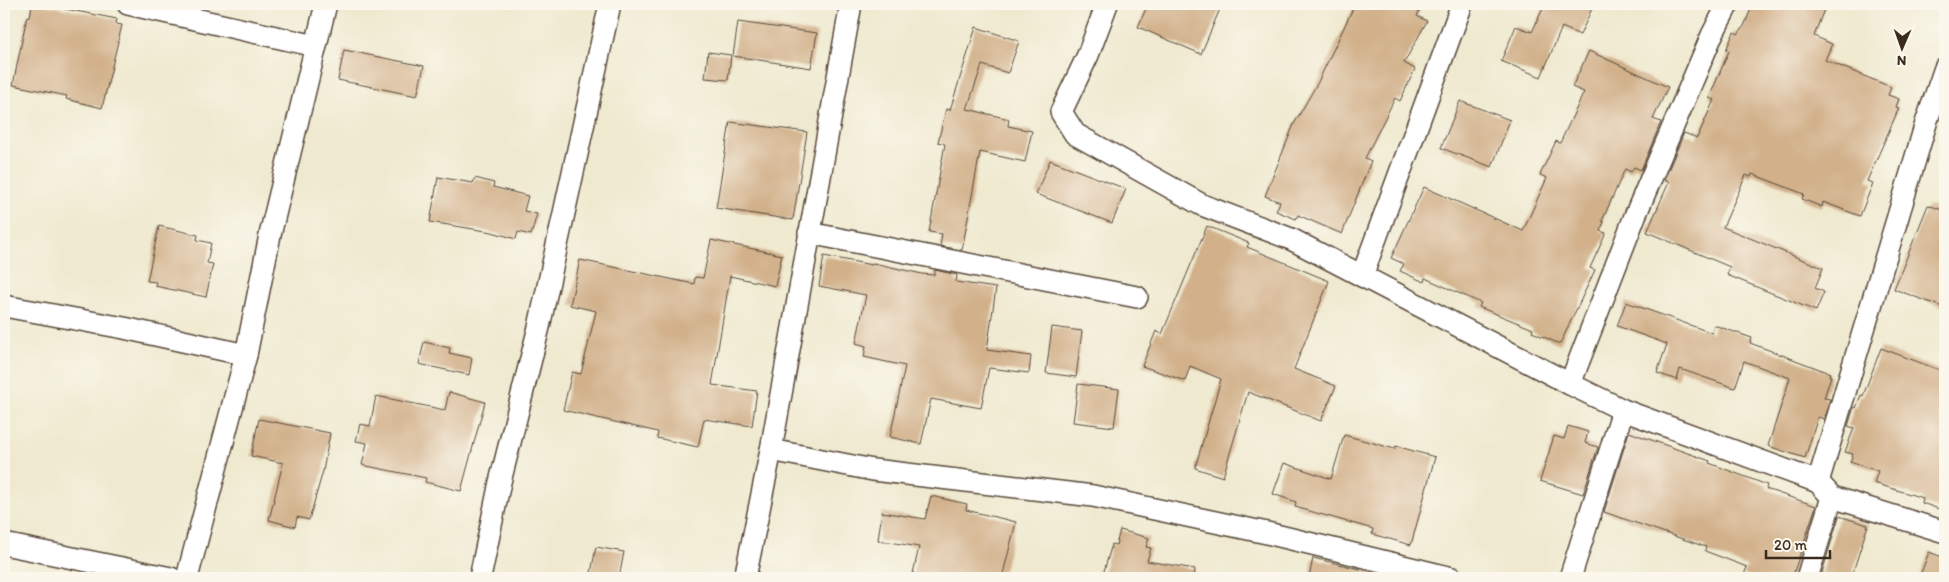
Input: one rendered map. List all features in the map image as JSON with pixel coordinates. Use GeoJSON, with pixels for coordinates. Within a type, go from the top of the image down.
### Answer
{"type":"FeatureCollection","features":[{"type":"Feature","properties":{"kind":"street"},"geometry":{"type":"LineString","coordinates":[[128,4],[316,46]]}},
{"type":"Feature","properties":{"kind":"street"},"geometry":{"type":"LineString","coordinates":[[187,578],[246,355],[270,235],[326,4]]}},
{"type":"Feature","properties":{"kind":"street"},"geometry":{"type":"LineString","coordinates":[[480,578],[500,482],[539,327],[610,4]]}},
{"type":"Feature","properties":{"kind":"street"},"geometry":{"type":"LineString","coordinates":[[745,578],[772,450],[809,232],[851,4]]}},
{"type":"Feature","properties":{"kind":"street"},"geometry":{"type":"LineString","coordinates":[[1107,4],[1088,55],[1061,112],[1075,134],[1202,205],[1291,239],[1623,410],[1825,490],[1945,532]]}},
{"type":"Feature","properties":{"kind":"street"},"geometry":{"type":"LineString","coordinates":[[1362,276],[1462,4]]}},
{"type":"Feature","properties":{"kind":"street"},"geometry":{"type":"LineString","coordinates":[[1570,384],[1635,216],[1712,35],[1728,4]]}},
{"type":"Feature","properties":{"kind":"street"},"geometry":{"type":"LineString","coordinates":[[1807,578],[1825,490],[1927,120],[1945,68]]}},
{"type":"Feature","properties":{"kind":"street"},"geometry":{"type":"LineString","coordinates":[[809,232],[1137,297]]}},
{"type":"Feature","properties":{"kind":"street"},"geometry":{"type":"LineString","coordinates":[[4,306],[124,328],[246,355]]}},
{"type":"Feature","properties":{"kind":"street"},"geometry":{"type":"LineString","coordinates":[[1570,578],[1623,410]]}},
{"type":"Feature","properties":{"kind":"street"},"geometry":{"type":"LineString","coordinates":[[772,450],[873,470],[1093,496],[1267,533],[1452,578]]}},
{"type":"Feature","properties":{"kind":"street"},"geometry":{"type":"LineString","coordinates":[[4,544],[171,578]]}},
{"type":"Feature","properties":{"kind":"building"},"geometry":{"type":"Polygon","coordinates":[[[32,4],[117,19],[116,24],[122,25],[102,108],[66,99],[67,96],[13,85],[27,16],[30,17],[32,4]]]}},
{"type":"Feature","properties":{"kind":"building"},"geometry":{"type":"Polygon","coordinates":[[[1148,4],[1222,4],[1201,54],[1138,27],[1148,4]]]}},
{"type":"Feature","properties":{"kind":"building"},"geometry":{"type":"Polygon","coordinates":[[[1355,4],[1423,4],[1417,16],[1427,21],[1404,63],[1415,69],[1400,101],[1395,98],[1365,158],[1371,161],[1342,234],[1298,215],[1296,219],[1276,211],[1280,202],[1265,196],[1294,124],[1318,82],[1355,4]]]}},
{"type":"Feature","properties":{"kind":"building"},"geometry":{"type":"Polygon","coordinates":[[[1545,4],[1594,4],[1580,35],[1562,27],[1541,77],[1501,61],[1516,26],[1532,32],[1545,4]]]}},
{"type":"Feature","properties":{"kind":"building"},"geometry":{"type":"Polygon","coordinates":[[[1753,4],[1826,4],[1814,36],[1832,44],[1825,60],[1891,87],[1888,95],[1899,99],[1896,107],[1899,108],[1867,181],[1873,183],[1860,216],[1823,202],[1822,207],[1802,199],[1804,194],[1752,174],[1751,177],[1746,175],[1723,227],[1823,268],[1815,288],[1824,292],[1816,311],[1727,275],[1730,267],[1647,232],[1669,182],[1664,180],[1684,133],[1697,138],[1714,100],[1709,98],[1729,51],[1726,50],[1734,32],[1738,34],[1744,26],[1753,4]]]}},
{"type":"Feature","properties":{"kind":"building"},"geometry":{"type":"Polygon","coordinates":[[[738,22],[817,33],[811,68],[733,56],[738,22]]]}},
{"type":"Feature","properties":{"kind":"building"},"geometry":{"type":"Polygon","coordinates":[[[976,27],[1019,41],[1008,73],[982,65],[967,109],[1009,119],[1008,126],[1032,131],[1025,162],[980,152],[962,250],[940,246],[942,234],[929,232],[945,144],[938,142],[946,109],[950,110],[976,27]]]}},
{"type":"Feature","properties":{"kind":"building"},"geometry":{"type":"Polygon","coordinates":[[[344,50],[424,66],[417,96],[338,80],[344,50]]]}},
{"type":"Feature","properties":{"kind":"building"},"geometry":{"type":"Polygon","coordinates":[[[1589,51],[1668,87],[1653,119],[1661,122],[1641,170],[1634,167],[1631,172],[1625,169],[1602,221],[1604,222],[1600,231],[1606,233],[1590,268],[1595,270],[1560,344],[1532,332],[1533,329],[1479,307],[1481,303],[1425,278],[1424,282],[1400,271],[1404,264],[1391,258],[1424,187],[1523,231],[1547,178],[1540,175],[1556,141],[1560,143],[1584,92],[1572,87],[1589,51]]]}},
{"type":"Feature","properties":{"kind":"building"},"geometry":{"type":"Polygon","coordinates":[[[708,52],[731,55],[728,80],[705,78],[708,52]]]}},
{"type":"Feature","properties":{"kind":"building"},"geometry":{"type":"Polygon","coordinates":[[[1460,101],[1510,120],[1492,167],[1441,148],[1460,101]]]}},
{"type":"Feature","properties":{"kind":"building"},"geometry":{"type":"Polygon","coordinates":[[[730,122],[807,132],[793,220],[716,208],[730,122]]]}},
{"type":"Feature","properties":{"kind":"building"},"geometry":{"type":"Polygon","coordinates":[[[1050,160],[1126,189],[1112,223],[1036,194],[1050,160]]]}},
{"type":"Feature","properties":{"kind":"building"},"geometry":{"type":"Polygon","coordinates":[[[438,177],[473,183],[475,178],[494,183],[493,187],[528,196],[524,211],[537,214],[531,235],[518,232],[516,239],[492,232],[430,222],[438,177]]]}},
{"type":"Feature","properties":{"kind":"building"},"geometry":{"type":"Polygon","coordinates":[[[1928,205],[1945,211],[1945,308],[1894,289],[1928,205]]]}},
{"type":"Feature","properties":{"kind":"building"},"geometry":{"type":"Polygon","coordinates":[[[159,226],[198,235],[197,240],[211,243],[207,263],[213,264],[206,297],[155,286],[156,282],[147,281],[159,226]]]}},
{"type":"Feature","properties":{"kind":"building"},"geometry":{"type":"Polygon","coordinates":[[[1207,226],[1249,243],[1247,247],[1329,281],[1294,369],[1336,386],[1321,421],[1248,392],[1223,477],[1195,468],[1221,379],[1190,366],[1185,381],[1142,366],[1156,331],[1162,334],[1207,226]]]}},
{"type":"Feature","properties":{"kind":"building"},"geometry":{"type":"Polygon","coordinates":[[[711,240],[782,255],[775,286],[730,276],[712,385],[757,391],[752,426],[704,419],[698,447],[657,438],[658,432],[563,410],[572,372],[581,374],[596,311],[570,305],[580,260],[694,284],[695,277],[703,278],[711,240]]]}},
{"type":"Feature","properties":{"kind":"building"},"geometry":{"type":"Polygon","coordinates":[[[824,256],[872,265],[873,263],[922,274],[934,275],[935,270],[957,275],[956,282],[996,288],[987,350],[1031,356],[1029,373],[989,368],[981,408],[931,399],[921,444],[890,437],[905,366],[864,357],[866,346],[856,343],[866,295],[819,286],[824,256]]]}},
{"type":"Feature","properties":{"kind":"building"},"geometry":{"type":"Polygon","coordinates":[[[1626,302],[1712,333],[1714,325],[1752,338],[1750,343],[1830,373],[1829,376],[1831,376],[1824,398],[1830,399],[1824,419],[1818,417],[1805,458],[1768,446],[1790,378],[1744,361],[1735,388],[1680,369],[1677,380],[1657,373],[1667,344],[1617,326],[1626,302]]]}},
{"type":"Feature","properties":{"kind":"building"},"geometry":{"type":"Polygon","coordinates":[[[1052,327],[1082,331],[1076,377],[1046,373],[1052,327]]]}},
{"type":"Feature","properties":{"kind":"building"},"geometry":{"type":"Polygon","coordinates":[[[424,342],[450,348],[449,353],[472,358],[469,375],[419,364],[424,342]]]}},
{"type":"Feature","properties":{"kind":"building"},"geometry":{"type":"Polygon","coordinates":[[[1881,348],[1945,372],[1945,505],[1941,503],[1939,509],[1922,503],[1923,498],[1874,483],[1878,471],[1850,462],[1853,454],[1845,452],[1854,428],[1848,426],[1854,407],[1856,408],[1861,395],[1863,396],[1881,348]]]}},
{"type":"Feature","properties":{"kind":"building"},"geometry":{"type":"Polygon","coordinates":[[[1078,384],[1119,389],[1114,427],[1073,422],[1078,384]]]}},
{"type":"Feature","properties":{"kind":"building"},"geometry":{"type":"Polygon","coordinates":[[[449,392],[485,402],[461,491],[425,482],[426,478],[362,465],[367,443],[356,441],[360,424],[370,426],[376,396],[445,410],[449,392]]]}},
{"type":"Feature","properties":{"kind":"building"},"geometry":{"type":"Polygon","coordinates":[[[259,419],[330,433],[323,471],[309,520],[297,517],[295,527],[269,520],[283,463],[251,456],[259,419]]]}},
{"type":"Feature","properties":{"kind":"building"},"geometry":{"type":"Polygon","coordinates":[[[1568,426],[1588,432],[1585,443],[1598,447],[1583,494],[1540,481],[1554,436],[1564,439],[1568,426]]]}},
{"type":"Feature","properties":{"kind":"building"},"geometry":{"type":"Polygon","coordinates":[[[1629,432],[1710,461],[1709,463],[1767,485],[1766,489],[1816,506],[1792,578],[1754,578],[1744,575],[1747,567],[1705,551],[1706,547],[1604,512],[1629,432]]]}},
{"type":"Feature","properties":{"kind":"building"},"geometry":{"type":"Polygon","coordinates":[[[1344,435],[1395,449],[1396,446],[1435,457],[1411,545],[1372,534],[1373,529],[1295,507],[1296,502],[1273,494],[1284,463],[1331,479],[1344,435]]]}},
{"type":"Feature","properties":{"kind":"building"},"geometry":{"type":"Polygon","coordinates":[[[931,496],[967,504],[966,510],[1016,522],[1002,578],[912,578],[919,547],[878,540],[882,512],[925,519],[931,496]]]}},
{"type":"Feature","properties":{"kind":"building"},"geometry":{"type":"Polygon","coordinates":[[[1839,516],[1868,525],[1851,578],[1837,578],[1822,573],[1839,516]]]}},
{"type":"Feature","properties":{"kind":"building"},"geometry":{"type":"Polygon","coordinates":[[[1120,530],[1149,538],[1146,547],[1151,548],[1147,561],[1195,569],[1194,578],[1102,578],[1112,544],[1116,545],[1120,530]]]}},
{"type":"Feature","properties":{"kind":"building"},"geometry":{"type":"Polygon","coordinates":[[[596,547],[624,552],[619,578],[590,578],[596,547]]]}},
{"type":"Feature","properties":{"kind":"building"},"geometry":{"type":"Polygon","coordinates":[[[1929,552],[1945,558],[1945,578],[1919,578],[1929,552]]]}},
{"type":"Feature","properties":{"kind":"building"},"geometry":{"type":"Polygon","coordinates":[[[1313,558],[1373,572],[1373,578],[1309,578],[1313,558]]]}}]}
